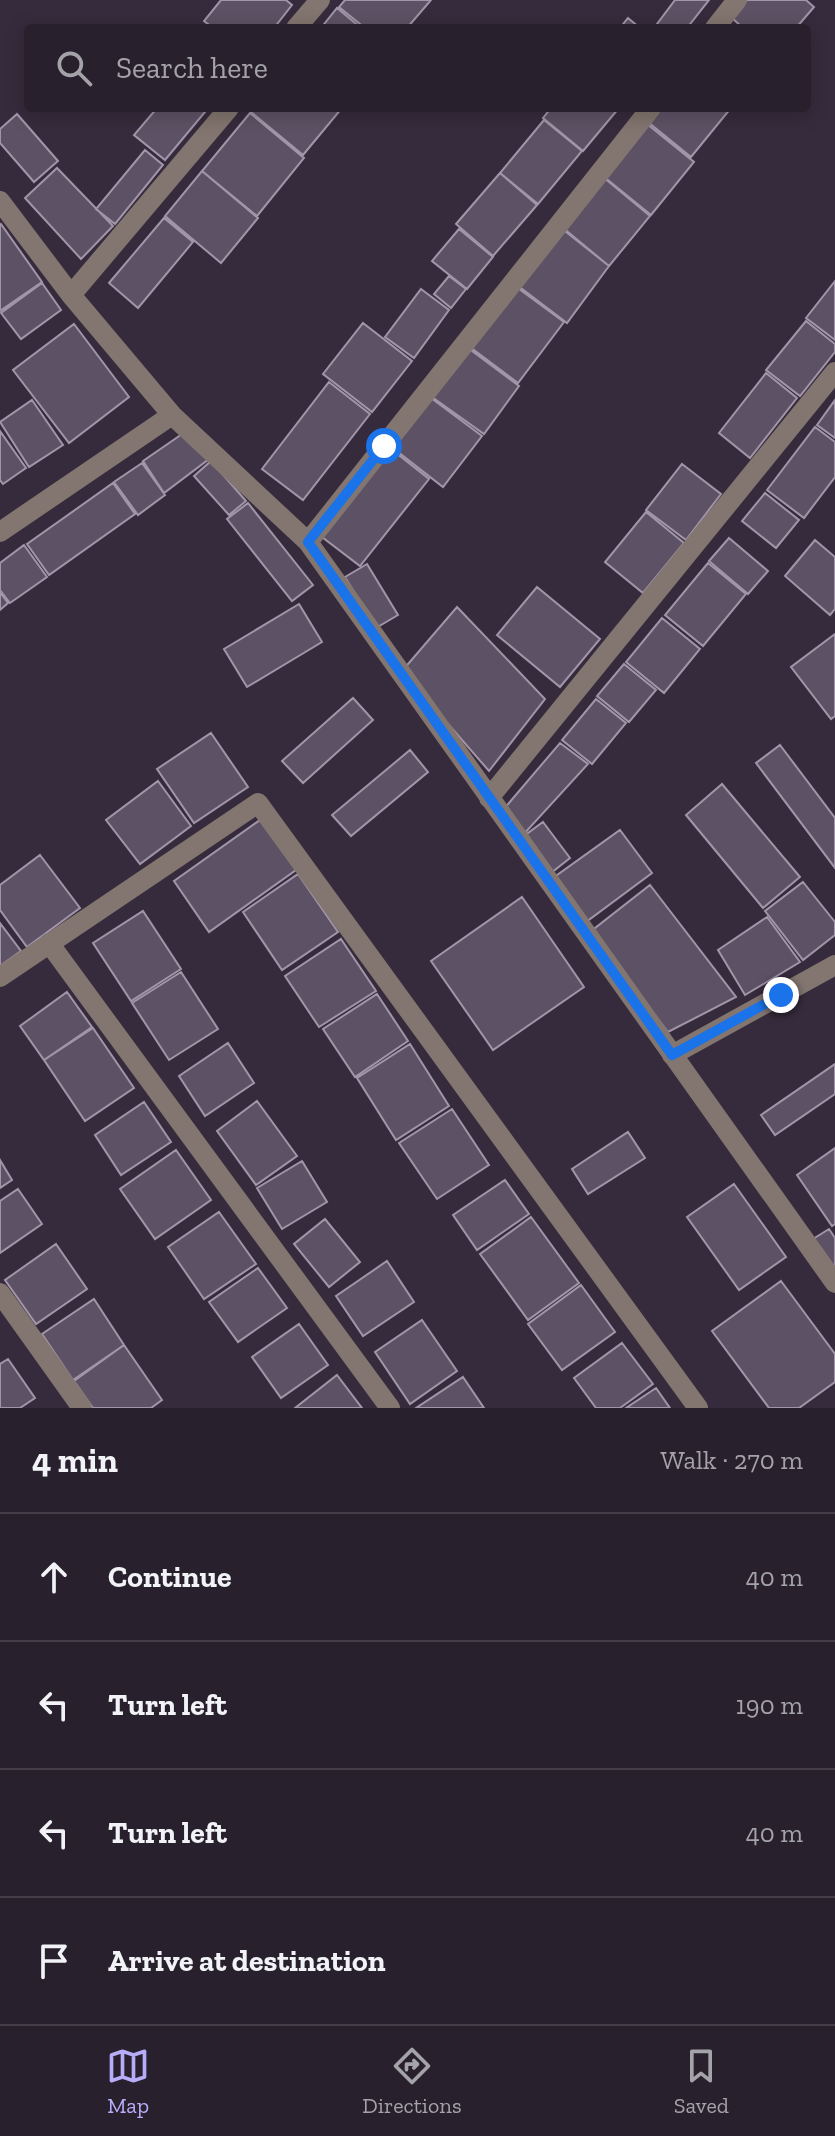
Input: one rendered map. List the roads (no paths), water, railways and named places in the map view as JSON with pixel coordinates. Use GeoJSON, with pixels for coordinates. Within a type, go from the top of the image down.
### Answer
{"type":"FeatureCollection","features":[{"type":"Feature","properties":{"kind":"street"},"geometry":{"type":"LineString","coordinates":[[299,24],[320,0]]}},
{"type":"Feature","properties":{"kind":"street"},"geometry":{"type":"LineString","coordinates":[[718,24],[737,0]]}},
{"type":"Feature","properties":{"kind":"street"},"geometry":{"type":"LineString","coordinates":[[71,295],[226,112]]}},
{"type":"Feature","properties":{"kind":"street"},"geometry":{"type":"LineString","coordinates":[[308,542],[648,112]]}},
{"type":"Feature","properties":{"kind":"street"},"geometry":{"type":"LineString","coordinates":[[0,201],[71,295],[172,415],[308,542],[835,1283]]}},
{"type":"Feature","properties":{"kind":"street"},"geometry":{"type":"LineString","coordinates":[[489,798],[835,372]]}},
{"type":"Feature","properties":{"kind":"street"},"geometry":{"type":"LineString","coordinates":[[0,532],[172,415]]}},
{"type":"Feature","properties":{"kind":"street"},"geometry":{"type":"LineString","coordinates":[[0,977],[258,803],[698,1408]]}},
{"type":"Feature","properties":{"kind":"street"},"geometry":{"type":"LineString","coordinates":[[49,943],[390,1408]]}},
{"type":"Feature","properties":{"kind":"street"},"geometry":{"type":"LineString","coordinates":[[672,1055],[835,965]]}},
{"type":"Feature","properties":{"kind":"street"},"geometry":{"type":"LineString","coordinates":[[0,1293],[82,1408]]}}]}
